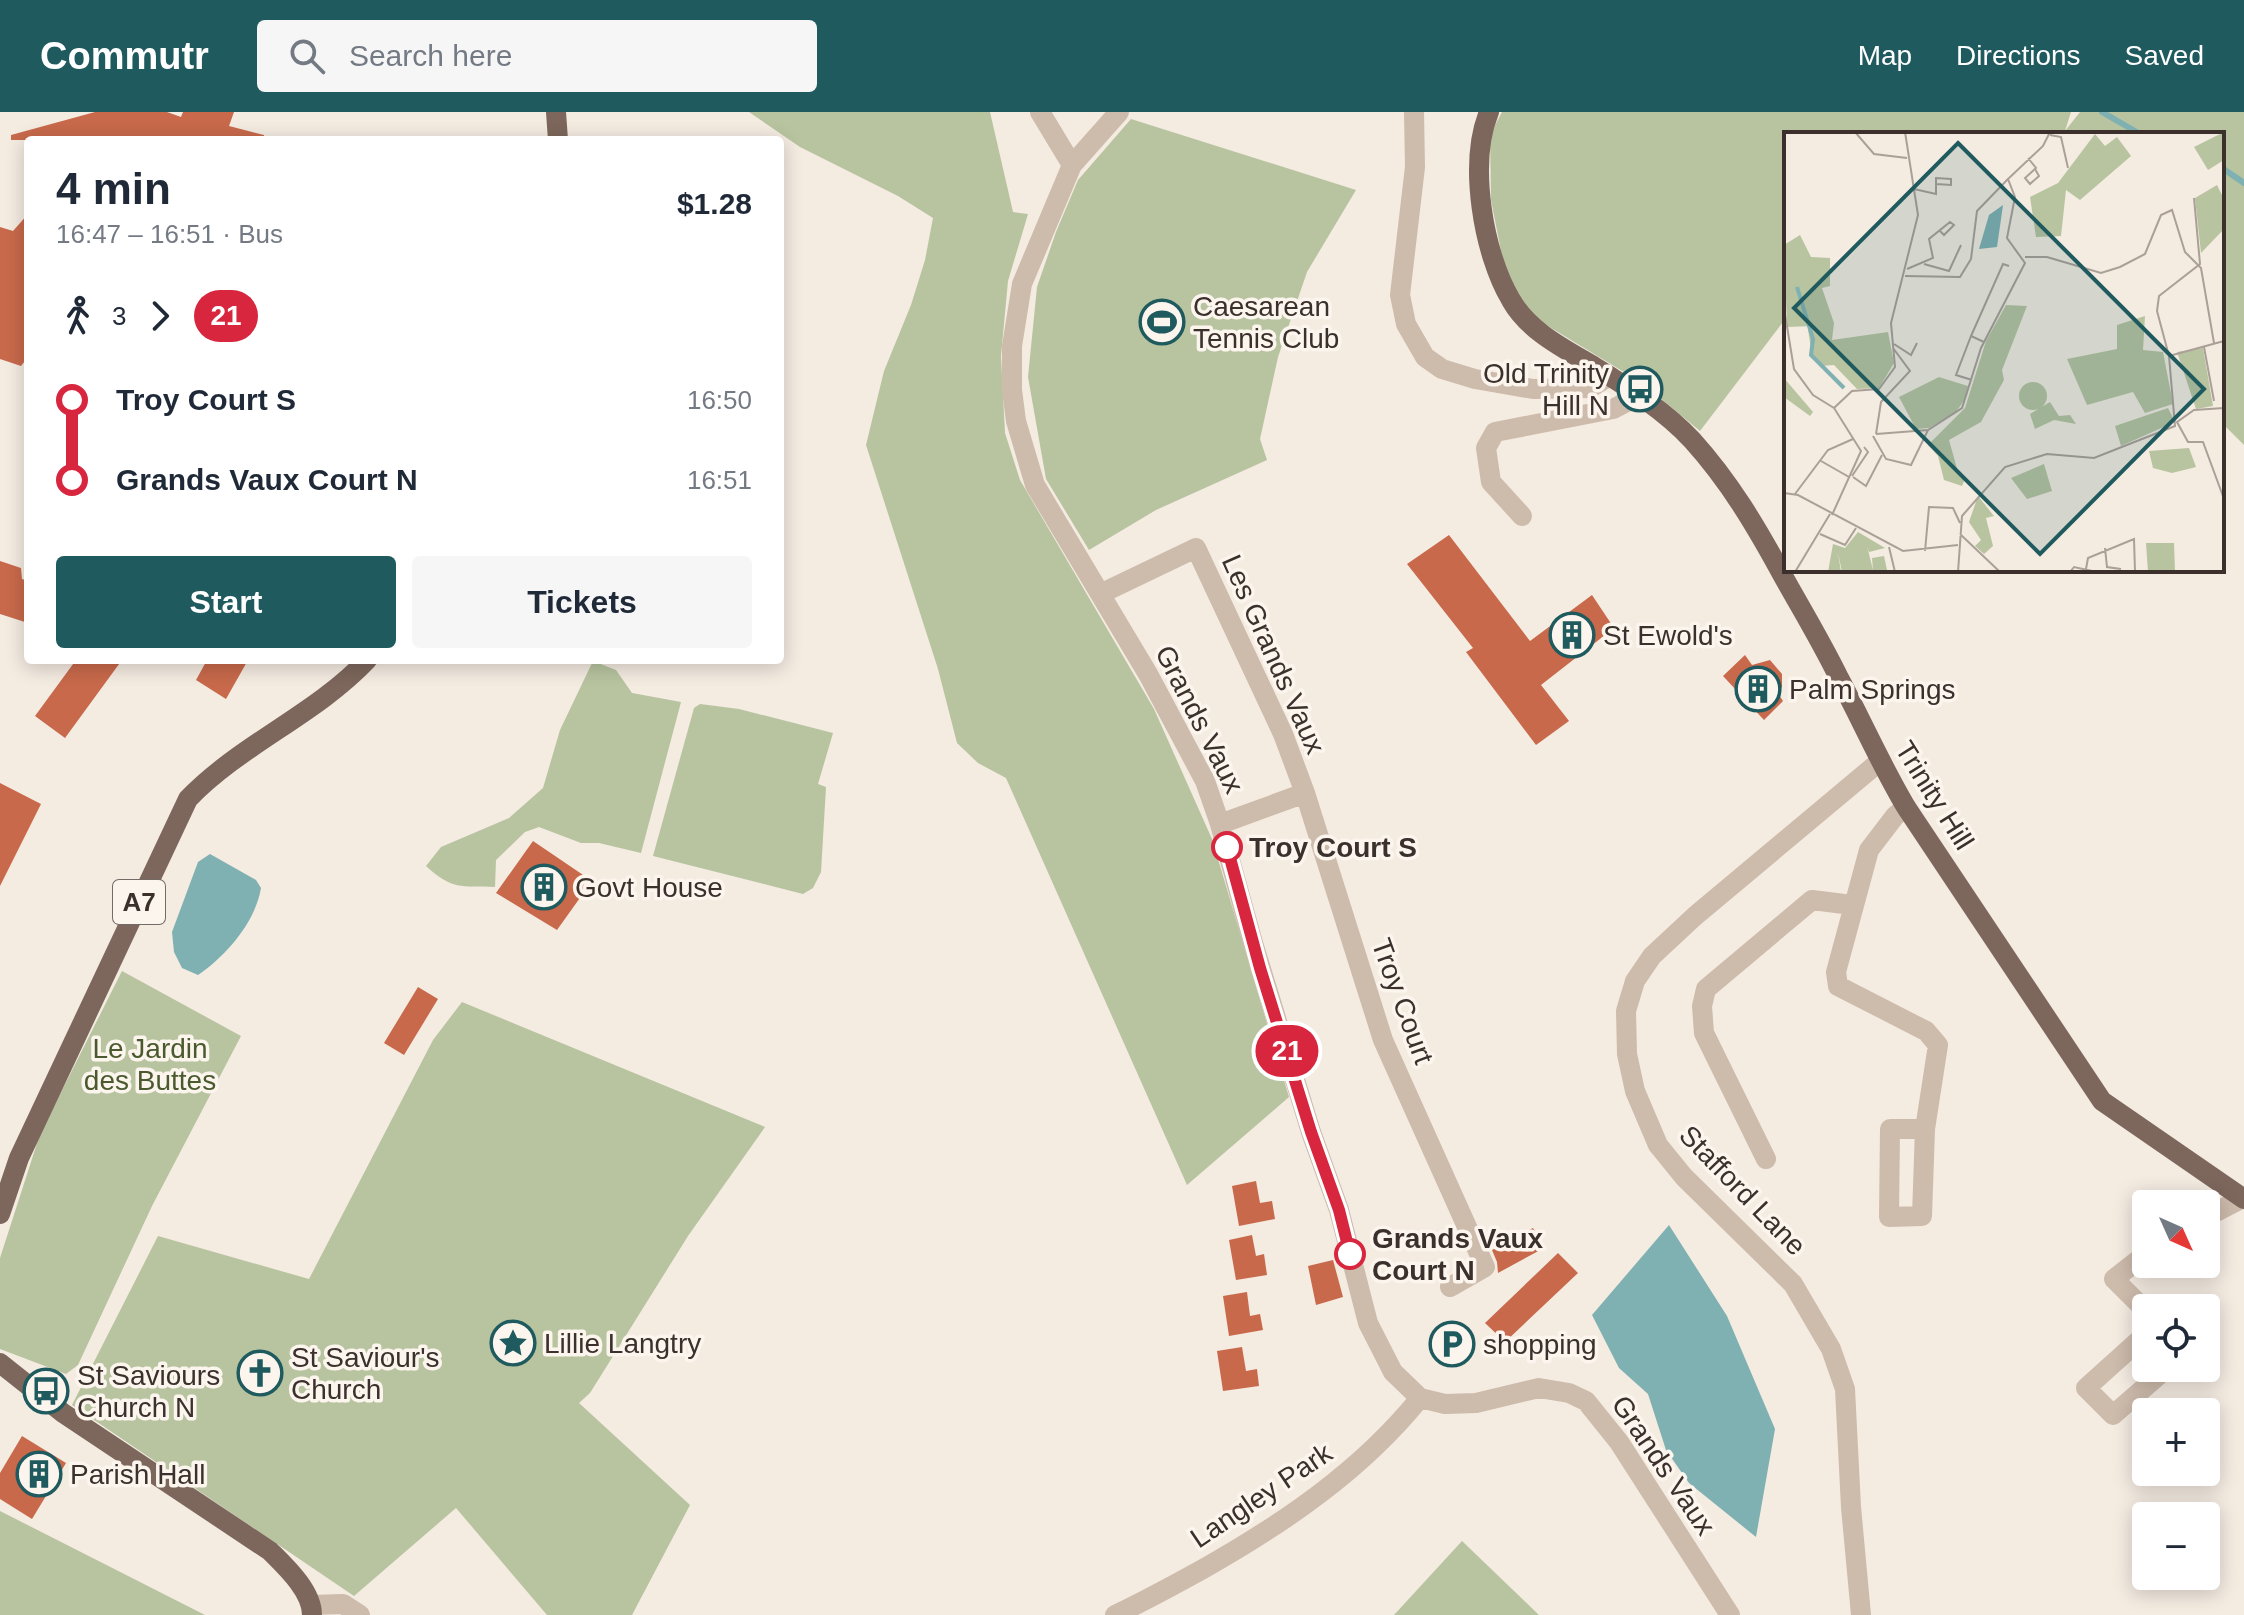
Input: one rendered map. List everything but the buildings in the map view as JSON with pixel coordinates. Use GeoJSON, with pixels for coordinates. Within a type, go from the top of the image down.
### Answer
{"type":"FeatureCollection","features":[{"type":"Feature","properties":{"kind":"main road"},"geometry":{"type":"LineString","coordinates":[[556,112],[558,136]]}},
{"type":"Feature","properties":{"kind":"main road","name":"Trinity Hill"},"geometry":{"type":"LineString","coordinates":[[1489,112],[1482,130],[1479,163],[1484,217],[1494,262],[1511,300],[1525,320],[1542,335],[1640,395],[1690,438],[1731,487],[1840,678],[1879,762],[1906,807],[2102,1101],[2243,1199]]}},
{"type":"Feature","properties":{"kind":"main road","name":"A7"},"geometry":{"type":"LineString","coordinates":[[0,1214],[19,1158],[188,799],[212,774],[346,682],[363,664]]}},
{"type":"Feature","properties":{"kind":"main road"},"geometry":{"type":"LineString","coordinates":[[0,1363],[63,1413],[270,1551],[290,1571],[312,1610]]}},
{"type":"Feature","properties":{"kind":"street"},"geometry":{"type":"LineString","coordinates":[[1040,112],[1072,165]]}},
{"type":"Feature","properties":{"kind":"street","name":"Grands Vaux"},"geometry":{"type":"LineString","coordinates":[[1119,112],[1072,165],[1022,284],[1012,346],[1016,421],[1035,485],[1148,674],[1205,781],[1311,1132],[1339,1210],[1368,1323],[1393,1372],[1420,1398],[1445,1404],[1476,1403],[1539,1388],[1569,1393],[1586,1401],[1619,1442],[1730,1615]]}},
{"type":"Feature","properties":{"kind":"street"},"geometry":{"type":"LineString","coordinates":[[1414,112],[1415,167],[1400,295],[1406,324],[1425,357],[1442,369],[1475,379],[1533,389],[1590,388],[1610,376]]}},
{"type":"Feature","properties":{"kind":"street"},"geometry":{"type":"LineString","coordinates":[[1522,516],[1491,482],[1486,448],[1495,432],[1613,409],[1640,395]]}},
{"type":"Feature","properties":{"kind":"street","name":"Les Grands Vaux"},"geometry":{"type":"LineString","coordinates":[[1100,594],[1196,548],[1283,734],[1305,793]]}},
{"type":"Feature","properties":{"kind":"street","name":"Stafford Lane"},"geometry":{"type":"LineString","coordinates":[[1861,1615],[1845,1389],[1831,1349],[1793,1284],[1684,1177],[1658,1145],[1635,1091],[1627,1054],[1626,1011],[1635,981],[1652,956],[1695,916],[1879,762]]}},
{"type":"Feature","properties":{"kind":"street"},"geometry":{"type":"LineString","coordinates":[[1220,824],[1305,793]]}},
{"type":"Feature","properties":{"kind":"street","name":"Troy Court"},"geometry":{"type":"LineString","coordinates":[[1305,793],[1383,1040],[1485,1267],[1450,1287]]}},
{"type":"Feature","properties":{"kind":"street"},"geometry":{"type":"LineString","coordinates":[[1906,807],[1895,816],[1869,850],[1836,972],[1838,986],[1926,1031],[1938,1045],[1925,1129]]}},
{"type":"Feature","properties":{"kind":"street"},"geometry":{"type":"LineString","coordinates":[[1766,1159],[1704,1033],[1702,1006],[1706,989],[1812,900],[1852,905]]}},
{"type":"Feature","properties":{"kind":"street"},"geometry":{"type":"LineString","coordinates":[[2220,1210],[2243,1199]]}},
{"type":"Feature","properties":{"kind":"street"},"geometry":{"type":"LineString","coordinates":[[2132,1265],[2114,1279],[2132,1297]]}},
{"type":"Feature","properties":{"kind":"street"},"geometry":{"type":"LineString","coordinates":[[2132,1347],[2086,1388],[2113,1415],[2151,1382]]}},
{"type":"Feature","properties":{"kind":"street","name":"Langley Park"},"geometry":{"type":"LineString","coordinates":[[1115,1615],[1247,1544],[1316,1498],[1377,1446],[1420,1398]]}},
{"type":"Feature","properties":{"kind":"street"},"geometry":{"type":"LineString","coordinates":[[312,1610],[343,1604],[360,1615]]}},
{"type":"Feature","properties":{"kind":"green space"},"geometry":{"type":"Polygon","coordinates":[[[749,112],[990,112],[1013,212],[1028,214],[1008,281],[1001,356],[1005,433],[1020,480],[1154,709],[1212,839],[1289,1097],[1187,1185],[1006,778],[978,763],[957,743],[938,669],[866,445],[884,371],[911,305],[925,260],[933,218],[898,196],[784,136],[749,112]]]}},
{"type":"Feature","properties":{"kind":"green space"},"geometry":{"type":"Polygon","coordinates":[[[1502,112],[2071,112],[2065,131],[2080,112],[2244,112],[2244,445],[2224,425],[2224,132],[1784,132],[1784,321],[1700,431],[1642,383],[1533,317],[1514,289],[1502,256],[1491,200],[1490,135],[1502,112]]]}},
{"type":"Feature","properties":{"kind":"green space","name":"Caesarean Tennis Club"},"geometry":{"type":"Polygon","coordinates":[[[1131,119],[1356,190],[1307,272],[1278,357],[1260,439],[1267,460],[1156,510],[1089,550],[1046,479],[1028,377],[1037,287],[1056,232],[1078,180],[1131,119]]]}},
{"type":"Feature","properties":{"kind":"green space"},"geometry":{"type":"Polygon","coordinates":[[[592,664],[616,670],[632,693],[681,702],[641,853],[599,843],[581,843],[539,827],[525,832],[496,860],[495,887],[450,883],[426,866],[441,847],[509,818],[543,788],[560,730],[592,664]]]}},
{"type":"Feature","properties":{"kind":"green space"},"geometry":{"type":"Polygon","coordinates":[[[700,704],[739,709],[833,733],[818,784],[826,787],[821,872],[813,888],[803,894],[653,856],[694,708],[700,704]]]}},
{"type":"Feature","properties":{"kind":"green space","name":"Le Jardin des Buttes"},"geometry":{"type":"Polygon","coordinates":[[[122,971],[241,1036],[152,1206],[78,1365],[66,1374],[0,1349],[0,1258],[40,1134],[122,971]]]}},
{"type":"Feature","properties":{"kind":"green space"},"geometry":{"type":"Polygon","coordinates":[[[462,1002],[765,1127],[688,1236],[590,1393],[579,1403],[690,1505],[632,1615],[547,1615],[456,1508],[354,1596],[72,1405],[158,1236],[309,1279],[433,1040],[462,1002]]]}},
{"type":"Feature","properties":{"kind":"green space"},"geometry":{"type":"Polygon","coordinates":[[[0,1511],[205,1615],[0,1615],[0,1511]]]}},
{"type":"Feature","properties":{"kind":"green space"},"geometry":{"type":"Polygon","coordinates":[[[1462,1541],[1539,1615],[1394,1615],[1462,1541]]]}},
{"type":"Feature","properties":{"kind":"water"},"geometry":{"type":"Polygon","coordinates":[[[210,854],[256,880],[261,888],[253,914],[238,938],[198,975],[182,968],[174,952],[172,932],[198,862],[210,854]]]}},
{"type":"Feature","properties":{"kind":"water"},"geometry":{"type":"Polygon","coordinates":[[[1669,1225],[1727,1316],[1775,1429],[1756,1537],[1689,1483],[1666,1450],[1648,1394],[1619,1368],[1592,1315],[1669,1225]]]}},
{"type":"Feature","properties":{"kind":"waterway"},"geometry":{"type":"LineString","coordinates":[[2102,112],[2137,132]]}},
{"type":"Feature","properties":{"kind":"waterway"},"geometry":{"type":"LineString","coordinates":[[2224,169],[2244,183]]}},
{"type":"Feature","properties":{"kind":"bus line","name":"21"},"geometry":{"type":"LineString","coordinates":[[1227,847],[1260,968],[1311,1132],[1339,1210],[1350,1254]]}},
{"type":"Feature","properties":{"kind":"place","name":"Caesarean Tennis Club"},"geometry":{"type":"Point","coordinates":[1162,322]}},
{"type":"Feature","properties":{"kind":"place","name":"Old Trinity Hill N"},"geometry":{"type":"Point","coordinates":[1640,389]}},
{"type":"Feature","properties":{"kind":"place","name":"St Ewold's"},"geometry":{"type":"Point","coordinates":[1572,635]}},
{"type":"Feature","properties":{"kind":"place","name":"Palm Springs"},"geometry":{"type":"Point","coordinates":[1758,689]}},
{"type":"Feature","properties":{"kind":"place","name":"Troy Court S"},"geometry":{"type":"Point","coordinates":[1227,847]}},
{"type":"Feature","properties":{"kind":"place","name":"Govt House"},"geometry":{"type":"Point","coordinates":[544,887]}},
{"type":"Feature","properties":{"kind":"place","name":"Grands Vaux Court N"},"geometry":{"type":"Point","coordinates":[1350,1254]}},
{"type":"Feature","properties":{"kind":"place","name":"Lillie Langtry"},"geometry":{"type":"Point","coordinates":[513,1343]}},
{"type":"Feature","properties":{"kind":"place","name":"shopping"},"geometry":{"type":"Point","coordinates":[1452,1344]}},
{"type":"Feature","properties":{"kind":"place","name":"St Saviour's Church"},"geometry":{"type":"Point","coordinates":[260,1373]}},
{"type":"Feature","properties":{"kind":"place","name":"St Saviours Church N"},"geometry":{"type":"Point","coordinates":[46,1391]}},
{"type":"Feature","properties":{"kind":"place","name":"Parish Hall"},"geometry":{"type":"Point","coordinates":[39,1474]}}]}
